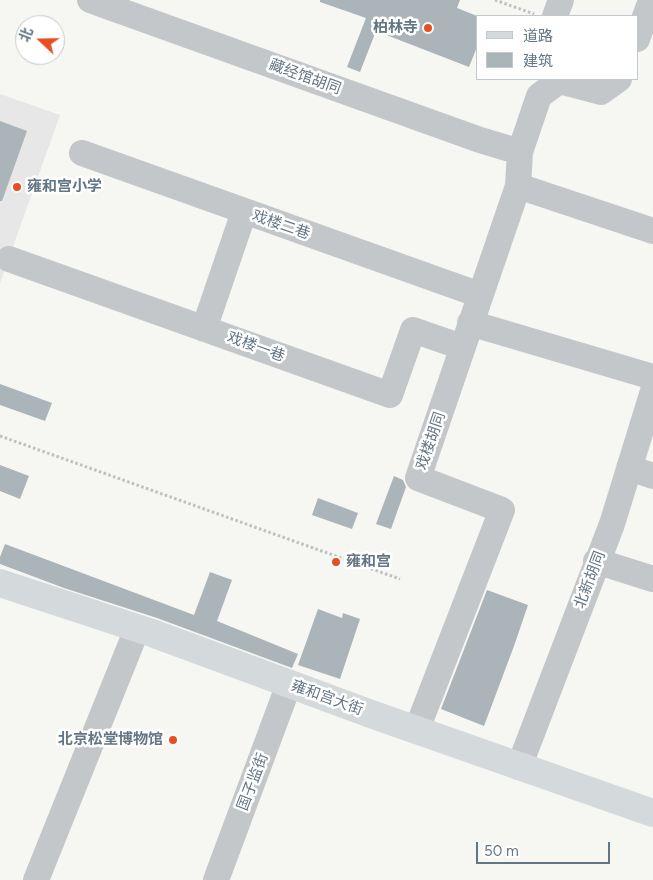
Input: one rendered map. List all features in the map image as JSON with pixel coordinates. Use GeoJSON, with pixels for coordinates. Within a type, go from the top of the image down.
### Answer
{"type":"FeatureCollection","features":[{"type":"Feature","properties":{"kind":"main road","name":"雍和宫大街"},"geometry":{"type":"LineString","coordinates":[[0,583],[137,629],[519,767],[653,813]]}},
{"type":"Feature","properties":{"kind":"street","name":"藏经馆胡同"},"geometry":{"type":"LineString","coordinates":[[90,0],[480,140],[520,152]]}},
{"type":"Feature","properties":{"kind":"street"},"geometry":{"type":"LineString","coordinates":[[555,15],[561,0]]}},
{"type":"Feature","properties":{"kind":"street"},"geometry":{"type":"LineString","coordinates":[[638,35],[651,0]]}},
{"type":"Feature","properties":{"kind":"street"},"geometry":{"type":"LineString","coordinates":[[538,89],[539,96],[559,81],[601,92],[618,80]]}},
{"type":"Feature","properties":{"kind":"street","name":"戏楼胡同"},"geometry":{"type":"LineString","coordinates":[[417,729],[502,510],[418,478],[518,186],[520,152],[538,89]]}},
{"type":"Feature","properties":{"kind":"street","name":"戏楼二巷"},"geometry":{"type":"LineString","coordinates":[[82,153],[480,295]]}},
{"type":"Feature","properties":{"kind":"street"},"geometry":{"type":"LineString","coordinates":[[518,186],[653,231]]}},
{"type":"Feature","properties":{"kind":"street"},"geometry":{"type":"LineString","coordinates":[[204,329],[244,212]]}},
{"type":"Feature","properties":{"kind":"street","name":"戏楼一巷"},"geometry":{"type":"LineString","coordinates":[[9,259],[390,395],[413,330],[466,335]]}},
{"type":"Feature","properties":{"kind":"street"},"geometry":{"type":"LineString","coordinates":[[466,335],[569,354],[653,377]]}},
{"type":"Feature","properties":{"kind":"street","name":"北新胡同"},"geometry":{"type":"LineString","coordinates":[[519,767],[596,561],[612,524],[641,472],[653,391]]}},
{"type":"Feature","properties":{"kind":"street"},"geometry":{"type":"LineString","coordinates":[[596,561],[653,579]]}},
{"type":"Feature","properties":{"kind":"street"},"geometry":{"type":"LineString","coordinates":[[36,880],[137,629]]}},
{"type":"Feature","properties":{"kind":"street","name":"国子监街"},"geometry":{"type":"LineString","coordinates":[[216,880],[290,684]]}},
{"type":"Feature","properties":{"kind":"path"},"geometry":{"type":"LineString","coordinates":[[495,0],[505,2],[537,15]]}},
{"type":"Feature","properties":{"kind":"path"},"geometry":{"type":"LineString","coordinates":[[0,436],[344,559]]}},
{"type":"Feature","properties":{"kind":"path"},"geometry":{"type":"LineString","coordinates":[[352,562],[400,579]]}},
{"type":"Feature","properties":{"kind":"shaded area","name":"雍和宫小学"},"geometry":{"type":"Polygon","coordinates":[[[0,94],[60,115],[0,283],[0,94]]]}},
{"type":"Feature","properties":{"kind":"building"},"geometry":{"type":"Polygon","coordinates":[[[320,0],[460,0],[457,8],[476,16],[476,50],[469,67],[376,31],[360,72],[347,67],[366,18],[320,2],[320,0]]]}},
{"type":"Feature","properties":{"kind":"building"},"geometry":{"type":"Polygon","coordinates":[[[0,121],[27,131],[2,201],[0,201],[0,121]]]}},
{"type":"Feature","properties":{"kind":"building"},"geometry":{"type":"Polygon","coordinates":[[[0,384],[52,403],[45,421],[0,405],[0,384]]]}},
{"type":"Feature","properties":{"kind":"building"},"geometry":{"type":"Polygon","coordinates":[[[0,465],[29,476],[20,499],[0,491],[0,465]]]}},
{"type":"Feature","properties":{"kind":"building"},"geometry":{"type":"Polygon","coordinates":[[[394,476],[403,480],[406,487],[391,529],[376,524],[394,476]]]}},
{"type":"Feature","properties":{"kind":"building"},"geometry":{"type":"Polygon","coordinates":[[[318,498],[358,513],[352,529],[312,515],[318,498]]]}},
{"type":"Feature","properties":{"kind":"building"},"geometry":{"type":"Polygon","coordinates":[[[5,544],[194,615],[210,572],[232,580],[217,621],[298,654],[292,668],[157,618],[64,588],[0,564],[0,557],[5,544]]]}},
{"type":"Feature","properties":{"kind":"building"},"geometry":{"type":"Polygon","coordinates":[[[487,590],[528,605],[484,726],[441,709],[487,590]]]}},
{"type":"Feature","properties":{"kind":"building"},"geometry":{"type":"Polygon","coordinates":[[[318,609],[342,618],[343,613],[360,619],[340,679],[298,665],[318,609]]]}},
{"type":"Feature","properties":{"kind":"place","name":"柏林寺"},"geometry":{"type":"Point","coordinates":[428,28]}},
{"type":"Feature","properties":{"kind":"place","name":"雍和宫小学"},"geometry":{"type":"Point","coordinates":[17,187]}},
{"type":"Feature","properties":{"kind":"place","name":"雍和宫"},"geometry":{"type":"Point","coordinates":[336,562]}},
{"type":"Feature","properties":{"kind":"place","name":"北京松堂博物馆"},"geometry":{"type":"Point","coordinates":[173,740]}}]}
